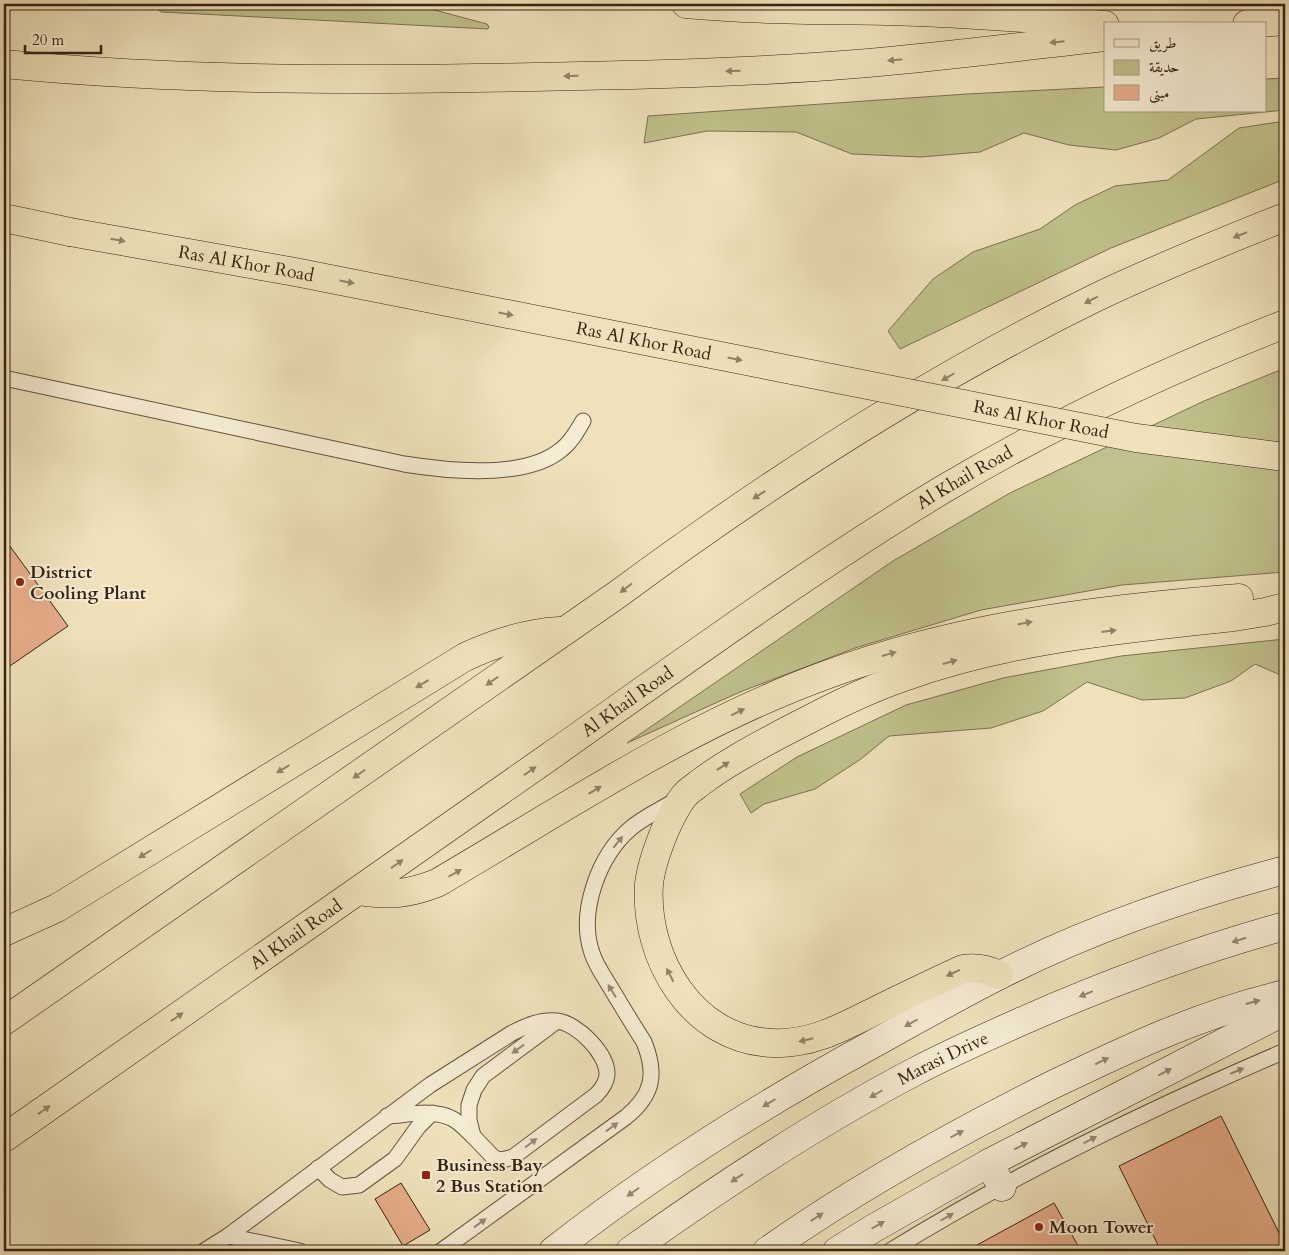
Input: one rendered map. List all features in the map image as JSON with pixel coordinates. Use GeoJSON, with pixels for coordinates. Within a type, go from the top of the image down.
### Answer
{"type":"FeatureCollection","features":[{"type":"Feature","properties":{"kind":"highway"},"geometry":{"type":"LineString","coordinates":[[686,4],[760,9],[954,14],[1104,25]]}},
{"type":"Feature","properties":{"kind":"highway"},"geometry":{"type":"LineString","coordinates":[[1266,22],[1285,21]]}},
{"type":"Feature","properties":{"kind":"highway"},"geometry":{"type":"LineString","coordinates":[[4,64],[65,70],[218,77],[376,80],[529,77],[745,70],[858,64],[1104,37]]}},
{"type":"Feature","properties":{"kind":"highway"},"geometry":{"type":"LineString","coordinates":[[4,1021],[618,594],[677,550],[872,422],[1021,336],[1098,297],[1166,266],[1285,217]]}},
{"type":"Feature","properties":{"kind":"highway","name":"Ras Al Khor Road"},"geometry":{"type":"LineString","coordinates":[[4,218],[70,232],[315,276],[1136,438],[1285,457]]}},
{"type":"Feature","properties":{"kind":"highway"},"geometry":{"type":"LineString","coordinates":[[4,226],[70,232]]}},
{"type":"Feature","properties":{"kind":"highway","name":"Al Khail Road"},"geometry":{"type":"LineString","coordinates":[[4,1138],[741,622],[850,548],[942,490],[1037,436],[1135,387],[1234,343],[1285,324]]}},
{"type":"Feature","properties":{"kind":"highway"},"geometry":{"type":"LineString","coordinates":[[359,891],[378,894],[398,894],[418,890],[437,883],[671,745],[708,726],[810,681],[889,654],[977,632],[1092,612],[1154,605],[1285,595]]}},
{"type":"Feature","properties":{"kind":"highway"},"geometry":{"type":"LineString","coordinates":[[1000,975],[988,969],[976,967],[963,969],[833,1032],[802,1042],[770,1043],[738,1036],[712,1023],[689,1004],[670,977],[657,946],[650,915],[649,882],[657,849],[669,820],[684,795],[740,755],[823,712],[905,676],[994,650],[1037,642],[1234,617],[1266,612],[1285,606]]}},
{"type":"Feature","properties":{"kind":"highway"},"geometry":{"type":"LineString","coordinates":[[4,932],[57,908],[465,657],[483,648],[522,636],[541,632],[563,631]]}},
{"type":"Feature","properties":{"kind":"street"},"geometry":{"type":"LineString","coordinates":[[554,1251],[634,1191],[756,1111],[818,1073],[1000,975],[1099,930],[1150,911],[1285,870]]}},
{"type":"Feature","properties":{"kind":"street","name":"Marasi Drive"},"geometry":{"type":"LineString","coordinates":[[630,1251],[752,1168],[832,1118],[914,1072],[992,1034],[1116,982],[1197,953],[1285,926]]}},
{"type":"Feature","properties":{"kind":"street"},"geometry":{"type":"LineString","coordinates":[[772,1248],[833,1207],[951,1137],[1072,1076],[1135,1045],[1188,1024],[1250,1002],[1285,994]]}},
{"type":"Feature","properties":{"kind":"street"},"geometry":{"type":"LineString","coordinates":[[837,1251],[989,1163],[1285,1011]]}},
{"type":"Feature","properties":{"kind":"street"},"geometry":{"type":"LineString","coordinates":[[989,1163],[1002,1187]]}},
{"type":"Feature","properties":{"kind":"lane"},"geometry":{"type":"LineString","coordinates":[[4,378],[404,464],[431,468],[486,470],[532,465],[548,459],[562,449],[574,436],[583,421]]}},
{"type":"Feature","properties":{"kind":"lane"},"geometry":{"type":"LineString","coordinates":[[441,1251],[637,1108],[646,1096],[651,1082],[652,1068],[649,1054],[644,1042],[600,972],[592,954],[587,934],[586,914],[598,875],[606,858],[618,841],[631,828],[684,795]]}},
{"type":"Feature","properties":{"kind":"lane"},"geometry":{"type":"LineString","coordinates":[[473,1136],[469,1120],[469,1105],[474,1090],[482,1076],[557,1021]]}},
{"type":"Feature","properties":{"kind":"lane"},"geometry":{"type":"LineString","coordinates":[[204,1251],[228,1236],[387,1116],[430,1085],[512,1033],[535,1023],[557,1021],[565,1023],[580,1032],[603,1060],[607,1075],[601,1090],[512,1157],[506,1159],[499,1160],[493,1157],[473,1136],[453,1119],[443,1114],[387,1116]]}},
{"type":"Feature","properties":{"kind":"lane"},"geometry":{"type":"LineString","coordinates":[[890,1251],[1002,1187],[1124,1123],[1285,1051]]}},
{"type":"Feature","properties":{"kind":"lane"},"geometry":{"type":"LineString","coordinates":[[318,1168],[330,1180],[342,1186],[359,1185],[395,1159],[418,1127],[432,1113]]}},
{"type":"Feature","properties":{"kind":"lane"},"geometry":{"type":"LineString","coordinates":[[228,1236],[300,1251]]}},
{"type":"Feature","properties":{"kind":"green space"},"geometry":{"type":"Polygon","coordinates":[[[151,4],[412,4],[487,24],[489,27],[488,29],[162,12],[151,4]]]}},
{"type":"Feature","properties":{"kind":"green space"},"geometry":{"type":"Polygon","coordinates":[[[1285,78],[1285,110],[1266,112],[1266,79],[1285,78]]]}},
{"type":"Feature","properties":{"kind":"green space"},"geometry":{"type":"Polygon","coordinates":[[[1104,87],[1104,112],[1265,112],[1196,119],[1159,138],[1116,150],[1069,145],[1024,133],[980,152],[921,157],[852,154],[796,132],[707,131],[644,143],[648,116],[967,94],[1104,87]]]}},
{"type":"Feature","properties":{"kind":"green space"},"geometry":{"type":"Polygon","coordinates":[[[1285,121],[1285,179],[1111,248],[900,349],[888,331],[933,279],[973,252],[1040,229],[1075,205],[1115,186],[1168,180],[1239,128],[1285,121]]]}},
{"type":"Feature","properties":{"kind":"green space"},"geometry":{"type":"Polygon","coordinates":[[[1285,368],[1285,572],[1122,585],[981,610],[855,648],[740,692],[627,743],[893,561],[1010,493],[1204,401],[1285,368]]]}},
{"type":"Feature","properties":{"kind":"green space"},"geometry":{"type":"Polygon","coordinates":[[[1285,639],[1285,677],[1255,664],[1231,681],[1185,698],[1142,700],[1087,682],[1043,711],[991,728],[889,736],[861,759],[815,789],[764,804],[751,813],[740,794],[797,757],[906,705],[1003,678],[1121,656],[1285,639]]]}},
{"type":"Feature","properties":{"kind":"building","name":"District Cooling Plant"},"geometry":{"type":"Polygon","coordinates":[[[4,538],[68,626],[4,670],[4,538]]]}},
{"type":"Feature","properties":{"kind":"building"},"geometry":{"type":"Polygon","coordinates":[[[1221,1116],[1285,1245],[1285,1251],[1161,1251],[1119,1166],[1221,1116]]]}},
{"type":"Feature","properties":{"kind":"building"},"geometry":{"type":"Polygon","coordinates":[[[401,1183],[430,1230],[403,1246],[375,1199],[401,1183]]]}},
{"type":"Feature","properties":{"kind":"building","name":"Moon Tower"},"geometry":{"type":"Polygon","coordinates":[[[1054,1203],[1081,1251],[966,1251],[1054,1203]]]}},
{"type":"Feature","properties":{"kind":"place","name":"District Cooling Plant"},"geometry":{"type":"Point","coordinates":[20,582]}},
{"type":"Feature","properties":{"kind":"place","name":"Business Bay 2 Bus Station"},"geometry":{"type":"Point","coordinates":[426,1175]}},
{"type":"Feature","properties":{"kind":"place","name":"Moon Tower"},"geometry":{"type":"Point","coordinates":[1039,1227]}}]}
